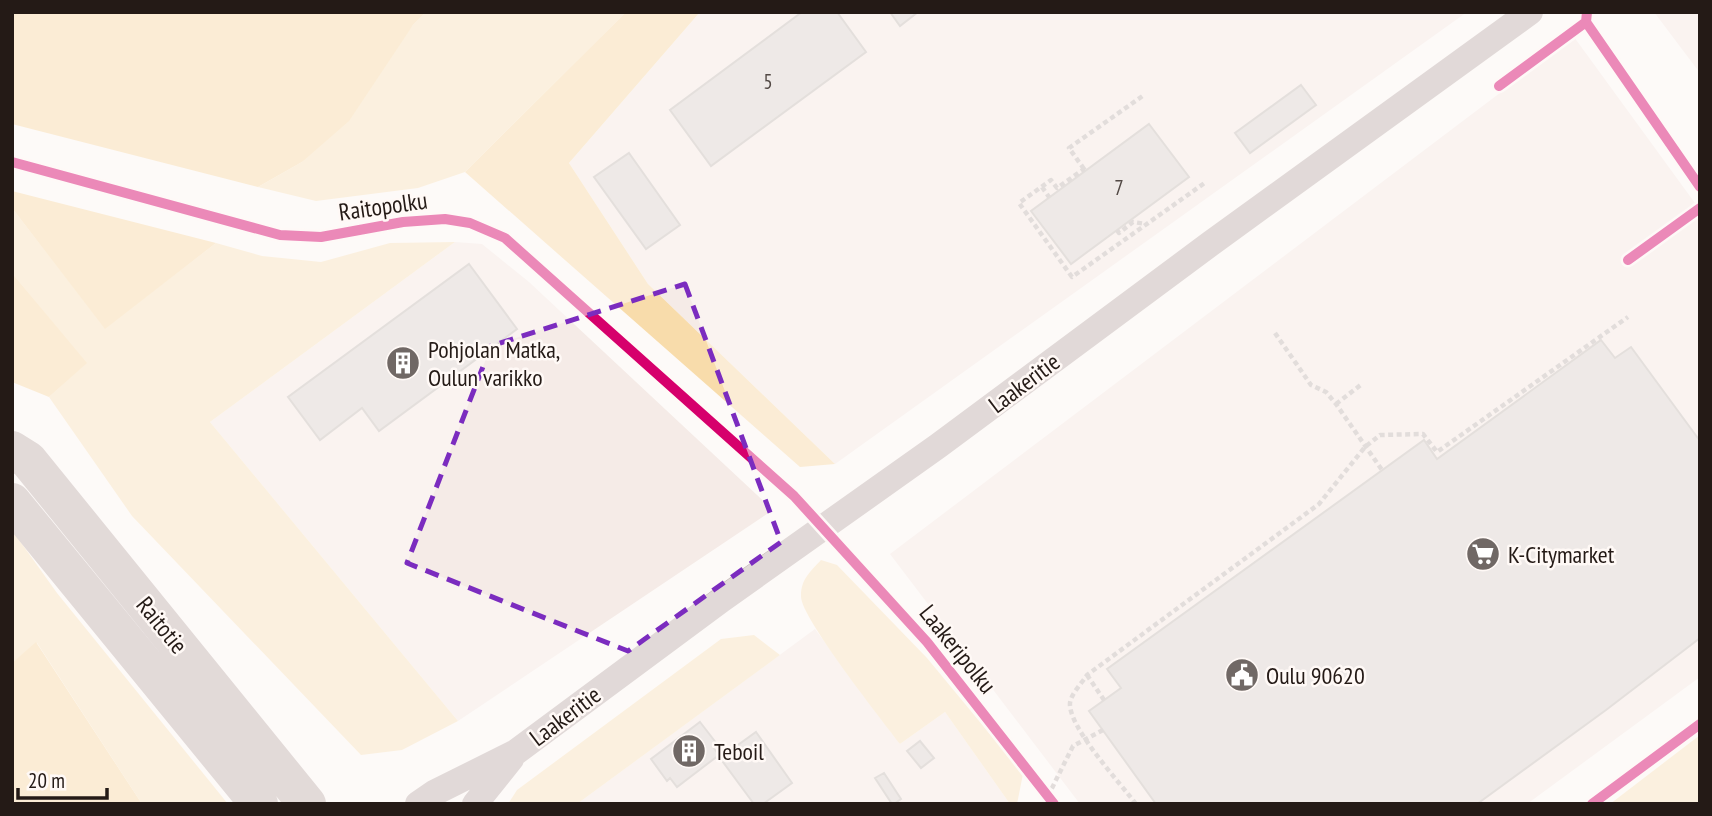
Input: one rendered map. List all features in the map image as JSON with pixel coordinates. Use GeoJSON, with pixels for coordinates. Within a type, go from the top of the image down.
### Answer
{"type":"FeatureCollection","features":[{"type":"Feature","properties":{"kind":"main road","name":"Raitotie"},"geometry":{"type":"LineString","coordinates":[[12,450],[28,460],[307,804]]}},
{"type":"Feature","properties":{"kind":"main road","name":"Raitotie"},"geometry":{"type":"LineString","coordinates":[[12,502],[259,804]]}},
{"type":"Feature","properties":{"kind":"street","name":"Laakeritie"},"geometry":{"type":"LineString","coordinates":[[418,804],[516,752],[721,600],[939,446],[1210,244],[1530,12]]}},
{"type":"Feature","properties":{"kind":"street","name":"Laakeritie"},"geometry":{"type":"LineString","coordinates":[[475,804],[516,752]]}},
{"type":"Feature","properties":{"kind":"path"},"geometry":{"type":"LineString","coordinates":[[1144,94],[1069,148],[1084,169],[1057,188],[1051,180],[1019,204],[1072,277],[1206,182]]}},
{"type":"Feature","properties":{"kind":"path"},"geometry":{"type":"LineString","coordinates":[[1042,187],[1049,197]]}},
{"type":"Feature","properties":{"kind":"path"},"geometry":{"type":"LineString","coordinates":[[1117,230],[1119,233],[1133,222],[1146,224]]}},
{"type":"Feature","properties":{"kind":"path"},"geometry":{"type":"LineString","coordinates":[[1136,804],[1085,739],[1071,716],[1070,701],[1087,675],[1319,504],[1365,447],[1380,435],[1423,434],[1437,452],[1628,317]]}},
{"type":"Feature","properties":{"kind":"path"},"geometry":{"type":"LineString","coordinates":[[1275,333],[1311,385],[1326,392],[1336,404],[1382,470]]}},
{"type":"Feature","properties":{"kind":"path"},"geometry":{"type":"LineString","coordinates":[[1336,404],[1362,384]]}},
{"type":"Feature","properties":{"kind":"path"},"geometry":{"type":"LineString","coordinates":[[1087,675],[1104,700]]}},
{"type":"Feature","properties":{"kind":"path"},"geometry":{"type":"LineString","coordinates":[[1051,800],[1073,746],[1103,730]]}},
{"type":"Feature","properties":{"kind":"path"},"geometry":{"type":"LineString","coordinates":[[1040,786],[1051,800]]}},
{"type":"Feature","properties":{"kind":"path"},"geometry":{"type":"LineString","coordinates":[[1038,804],[1051,800]]}},
{"type":"Feature","properties":{"kind":"highlighted area"},"geometry":{"type":"Polygon","coordinates":[[[685,284],[781,542],[628,651],[407,563],[491,346],[685,284]]]}},
{"type":"Feature","properties":{"kind":"shaded area"},"geometry":{"type":"Polygon","coordinates":[[[12,12],[426,12],[413,25],[349,121],[302,162],[258,187],[12,124],[12,12]]]}},
{"type":"Feature","properties":{"kind":"shaded area"},"geometry":{"type":"Polygon","coordinates":[[[426,12],[626,12],[465,172],[418,188],[316,201],[258,187],[302,162],[426,12]]]}},
{"type":"Feature","properties":{"kind":"shaded area"},"geometry":{"type":"Polygon","coordinates":[[[626,12],[700,12],[569,163],[648,284],[835,464],[800,467],[465,172],[626,12]]]}},
{"type":"Feature","properties":{"kind":"shaded area"},"geometry":{"type":"Polygon","coordinates":[[[700,12],[1467,12],[835,464],[648,284],[569,163],[700,12]]]}},
{"type":"Feature","properties":{"kind":"shaded area"},"geometry":{"type":"Polygon","coordinates":[[[1654,12],[1700,12],[1700,73],[1654,12]]]}},
{"type":"Feature","properties":{"kind":"shaded area"},"geometry":{"type":"Polygon","coordinates":[[[1574,37],[1700,210],[1700,677],[1527,804],[1080,804],[890,554],[1574,37]]]}},
{"type":"Feature","properties":{"kind":"shaded area"},"geometry":{"type":"Polygon","coordinates":[[[12,191],[216,243],[105,329],[12,208],[12,191]]]}},
{"type":"Feature","properties":{"kind":"shaded area"},"geometry":{"type":"Polygon","coordinates":[[[12,208],[105,328],[216,243],[262,256],[321,262],[390,243],[455,242],[210,422],[458,721],[402,750],[361,755],[132,516],[49,397],[86,363],[12,273],[12,208]]]}},
{"type":"Feature","properties":{"kind":"shaded area"},"geometry":{"type":"Polygon","coordinates":[[[455,242],[482,244],[529,282],[773,510],[458,721],[210,422],[455,242]]]}},
{"type":"Feature","properties":{"kind":"shaded area"},"geometry":{"type":"Polygon","coordinates":[[[12,273],[87,363],[49,397],[12,382],[12,273]]]}},
{"type":"Feature","properties":{"kind":"shaded area"},"geometry":{"type":"Polygon","coordinates":[[[12,530],[57,593],[228,804],[142,804],[37,643],[12,663],[12,530]]]}},
{"type":"Feature","properties":{"kind":"shaded area"},"geometry":{"type":"Polygon","coordinates":[[[821,560],[837,565],[927,658],[1023,774],[1017,804],[1010,804],[945,712],[900,744],[827,646],[804,607],[801,596],[803,585],[821,560]]]}},
{"type":"Feature","properties":{"kind":"shaded area"},"geometry":{"type":"Polygon","coordinates":[[[815,629],[900,744],[945,712],[1010,804],[577,804],[815,629]]]}},
{"type":"Feature","properties":{"kind":"shaded area"},"geometry":{"type":"Polygon","coordinates":[[[754,635],[780,655],[577,804],[508,804],[517,790],[721,639],[754,635]]]}},
{"type":"Feature","properties":{"kind":"shaded area"},"geometry":{"type":"Polygon","coordinates":[[[36,642],[142,804],[12,804],[12,663],[36,642]]]}},
{"type":"Feature","properties":{"kind":"shaded area"},"geometry":{"type":"Polygon","coordinates":[[[1700,735],[1700,804],[1610,804],[1700,735]]]}},
{"type":"Feature","properties":{"kind":"building"},"geometry":{"type":"Polygon","coordinates":[[[802,12],[837,12],[866,52],[711,166],[670,110],[802,12]]]}},
{"type":"Feature","properties":{"kind":"building"},"geometry":{"type":"Polygon","coordinates":[[[890,12],[918,12],[900,26],[890,12]]]}},
{"type":"Feature","properties":{"kind":"building"},"geometry":{"type":"Polygon","coordinates":[[[1301,85],[1316,105],[1250,153],[1235,133],[1301,85]]]}},
{"type":"Feature","properties":{"kind":"building"},"geometry":{"type":"Polygon","coordinates":[[[1149,124],[1189,177],[1071,264],[1031,211],[1149,124]]]}},
{"type":"Feature","properties":{"kind":"building"},"geometry":{"type":"Polygon","coordinates":[[[629,153],[680,225],[646,249],[594,177],[629,153]]]}},
{"type":"Feature","properties":{"kind":"building","name":"Pohjolan Matka, Oulun varikko"},"geometry":{"type":"Polygon","coordinates":[[[469,264],[517,329],[379,431],[362,408],[320,440],[288,397],[469,264]]]}},
{"type":"Feature","properties":{"kind":"building","name":"K-Citymarket"},"geometry":{"type":"Polygon","coordinates":[[[1601,340],[1615,358],[1631,347],[1700,441],[1700,638],[1477,804],[1156,804],[1089,711],[1121,688],[1107,669],[1424,440],[1437,459],[1601,340]]]}},
{"type":"Feature","properties":{"kind":"building","name":"Teboil"},"geometry":{"type":"Polygon","coordinates":[[[700,722],[717,744],[713,747],[719,755],[677,787],[670,778],[667,781],[651,759],[700,722]]]}},
{"type":"Feature","properties":{"kind":"building"},"geometry":{"type":"Polygon","coordinates":[[[756,732],[792,783],[763,804],[754,804],[720,758],[756,732]]]}},
{"type":"Feature","properties":{"kind":"building"},"geometry":{"type":"Polygon","coordinates":[[[920,741],[934,758],[921,768],[907,751],[920,741]]]}},
{"type":"Feature","properties":{"kind":"building"},"geometry":{"type":"Polygon","coordinates":[[[884,773],[901,799],[894,804],[875,778],[884,773]]]}},
{"type":"Feature","properties":{"kind":"cycle path"},"geometry":{"type":"LineString","coordinates":[[1587,12],[1586,22],[1700,187]]}},
{"type":"Feature","properties":{"kind":"cycle path"},"geometry":{"type":"LineString","coordinates":[[1499,86],[1586,22]]}},
{"type":"Feature","properties":{"kind":"cycle path","name":"Raitopolku"},"geometry":{"type":"LineString","coordinates":[[12,162],[280,235],[321,237],[403,222],[445,219],[470,223],[505,238],[794,496],[927,642],[1054,804]]}},
{"type":"Feature","properties":{"kind":"cycle path"},"geometry":{"type":"LineString","coordinates":[[1628,260],[1700,208]]}},
{"type":"Feature","properties":{"kind":"cycle path"},"geometry":{"type":"LineString","coordinates":[[1592,804],[1700,724]]}},
{"type":"Feature","properties":{"kind":"place","name":"Pohjolan Matka, Oulun varikko"},"geometry":{"type":"Point","coordinates":[403,363]}},
{"type":"Feature","properties":{"kind":"place","name":"K-Citymarket"},"geometry":{"type":"Point","coordinates":[1483,554]}},
{"type":"Feature","properties":{"kind":"place","name":"Oulu 90620"},"geometry":{"type":"Point","coordinates":[1242,675]}},
{"type":"Feature","properties":{"kind":"place","name":"Teboil"},"geometry":{"type":"Point","coordinates":[689,751]}}]}
